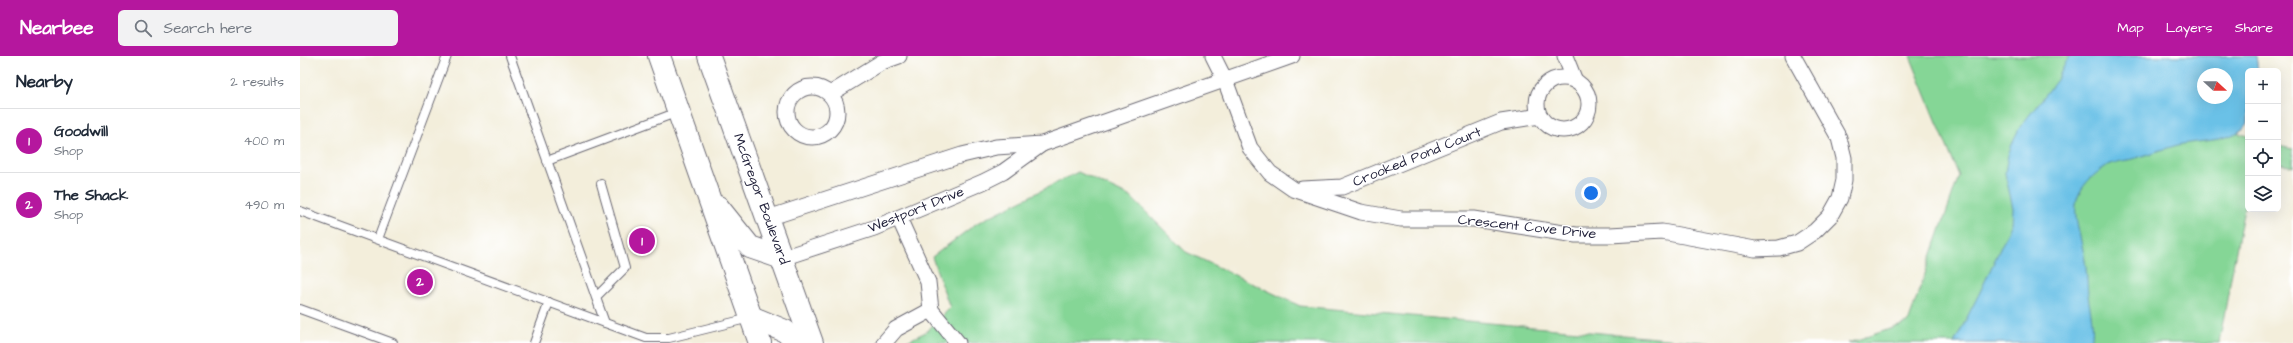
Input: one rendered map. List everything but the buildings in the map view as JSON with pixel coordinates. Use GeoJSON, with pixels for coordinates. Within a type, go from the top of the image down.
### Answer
{"type":"FeatureCollection","features":[{"type":"Feature","properties":{"kind":"main road"},"geometry":{"type":"LineString","coordinates":[[659,56],[760,343]]}},
{"type":"Feature","properties":{"kind":"main road","name":"McGregor Boulevard"},"geometry":{"type":"LineString","coordinates":[[709,56],[812,343]]}},
{"type":"Feature","properties":{"kind":"main road"},"geometry":{"type":"LineString","coordinates":[[708,194],[750,247],[782,258]]}},
{"type":"Feature","properties":{"kind":"main road"},"geometry":{"type":"LineString","coordinates":[[751,317],[785,331],[797,343]]}},
{"type":"Feature","properties":{"kind":"street"},"geometry":{"type":"LineString","coordinates":[[830,94],[882,62],[899,56]]}},
{"type":"Feature","properties":{"kind":"street","name":"Crescent Cove Drive"},"geometry":{"type":"LineString","coordinates":[[1213,56],[1225,80],[1250,148],[1270,173],[1293,189],[1361,212],[1401,219],[1474,219],[1576,234],[1610,235],[1662,232],[1755,249],[1779,248],[1797,243],[1815,231],[1830,216],[1840,198],[1844,180],[1844,158],[1839,138],[1794,56]]}},
{"type":"Feature","properties":{"kind":"street","name":"Westport Drive"},"geometry":{"type":"LineString","coordinates":[[768,218],[962,155],[996,147],[1042,144],[1292,56]]}},
{"type":"Feature","properties":{"kind":"street"},"geometry":{"type":"LineString","coordinates":[[1565,56],[1575,81],[1585,90],[1589,103],[1588,112],[1581,123],[1570,130],[1561,131],[1549,126],[1540,116],[1537,100],[1545,86],[1559,78],[1575,81]]}},
{"type":"Feature","properties":{"kind":"street","name":"Crooked Pond Court"},"geometry":{"type":"LineString","coordinates":[[1293,189],[1342,187],[1501,122],[1540,116]]}},
{"type":"Feature","properties":{"kind":"street","name":"Westport Drive"},"geometry":{"type":"LineString","coordinates":[[782,258],[899,218],[1003,172],[1042,144]]}},
{"type":"Feature","properties":{"kind":"street"},"geometry":{"type":"LineString","coordinates":[[899,218],[928,282],[930,310],[958,343]]}},
{"type":"Feature","properties":{"kind":"street"},"geometry":{"type":"LineString","coordinates":[[884,343],[896,329],[930,310]]}},
{"type":"Feature","properties":{"kind":"lane"},"geometry":{"type":"LineString","coordinates":[[378,239],[447,56]]}},
{"type":"Feature","properties":{"kind":"lane"},"geometry":{"type":"LineString","coordinates":[[510,56],[605,323]]}},
{"type":"Feature","properties":{"kind":"lane"},"geometry":{"type":"LineString","coordinates":[[547,161],[678,112]]}},
{"type":"Feature","properties":{"kind":"lane"},"geometry":{"type":"LineString","coordinates":[[596,297],[625,268],[601,184]]}},
{"type":"Feature","properties":{"kind":"lane"},"geometry":{"type":"LineString","coordinates":[[300,211],[646,338],[670,341],[751,317]]}},
{"type":"Feature","properties":{"kind":"lane"},"geometry":{"type":"LineString","coordinates":[[534,343],[549,302]]}},
{"type":"Feature","properties":{"kind":"lane"},"geometry":{"type":"LineString","coordinates":[[300,309],[393,343]]}},
{"type":"Feature","properties":{"kind":"green space"},"geometry":{"type":"Polygon","coordinates":[[[1910,56],[2256,56],[2258,68],[2245,68],[2245,127],[2238,133],[2245,135],[2245,202],[2219,343],[1848,343],[1908,323],[1959,176],[1910,56]]]}},
{"type":"Feature","properties":{"kind":"green space"},"geometry":{"type":"Polygon","coordinates":[[[2281,147],[2293,149],[2293,167],[2281,164],[2281,147]]]}},
{"type":"Feature","properties":{"kind":"green space"},"geometry":{"type":"Polygon","coordinates":[[[1078,172],[1131,197],[1186,252],[1300,306],[1712,343],[903,343],[926,332],[950,308],[932,257],[977,223],[1078,172]]]}},
{"type":"Feature","properties":{"kind":"water"},"geometry":{"type":"Polygon","coordinates":[[[2069,56],[2256,56],[2258,68],[2245,68],[2245,127],[2241,130],[2223,138],[2174,146],[2133,159],[2113,163],[2102,169],[2090,179],[2082,189],[2077,199],[2076,219],[2086,265],[2092,325],[2091,343],[1954,343],[1980,292],[2012,223],[2013,208],[2005,173],[2008,155],[2020,127],[2057,80],[2069,56]]]}},
{"type":"Feature","properties":{"kind":"place","name":"Goodwill"},"geometry":{"type":"Point","coordinates":[642,241]}},
{"type":"Feature","properties":{"kind":"place","name":"The Shack"},"geometry":{"type":"Point","coordinates":[420,282]}}]}
